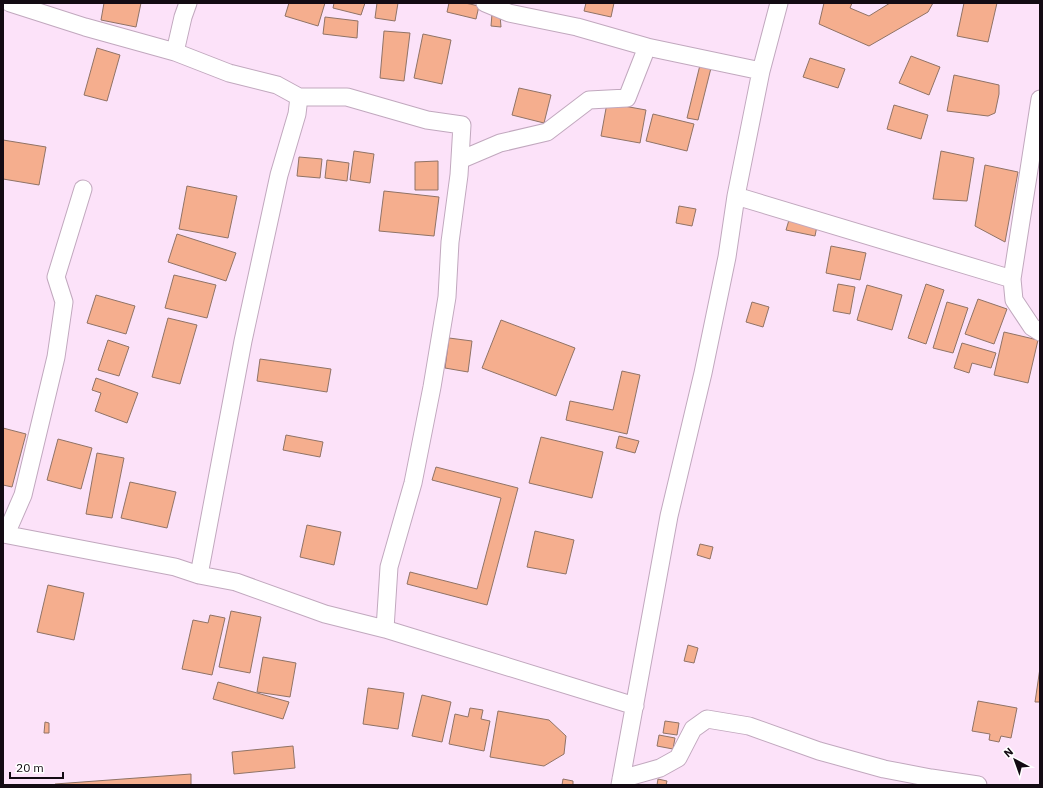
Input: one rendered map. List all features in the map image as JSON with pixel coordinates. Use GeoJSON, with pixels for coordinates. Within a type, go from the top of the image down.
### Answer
{"type":"FeatureCollection","features":[{"type":"Feature","properties":{"kind":"street"},"geometry":{"type":"LineString","coordinates":[[10,3],[85,27],[175,52],[229,73],[278,85],[298,97],[347,97],[427,120],[462,125],[460,160],[450,242],[447,297],[432,387],[413,483],[389,567],[385,629]]}},
{"type":"Feature","properties":{"kind":"street"},"geometry":{"type":"LineString","coordinates":[[175,52],[183,17],[188,3]]}},
{"type":"Feature","properties":{"kind":"street"},"geometry":{"type":"LineString","coordinates":[[485,3],[509,13],[577,27],[647,47],[761,71]]}},
{"type":"Feature","properties":{"kind":"street"},"geometry":{"type":"LineString","coordinates":[[620,782],[669,516],[703,374],[761,71],[779,3]]}},
{"type":"Feature","properties":{"kind":"street"},"geometry":{"type":"LineString","coordinates":[[460,160],[500,143],[547,132],[589,100],[627,98],[647,47]]}},
{"type":"Feature","properties":{"kind":"street"},"geometry":{"type":"LineString","coordinates":[[199,575],[243,341],[279,174],[296,114],[298,97]]}},
{"type":"Feature","properties":{"kind":"street"},"geometry":{"type":"LineString","coordinates":[[1040,98],[1012,279],[1014,300],[1032,327],[1040,332]]}},
{"type":"Feature","properties":{"kind":"street"},"geometry":{"type":"LineString","coordinates":[[83,189],[56,277],[64,302],[56,357],[23,495],[4,534],[175,567],[199,575],[236,582],[325,614],[385,629],[635,706]]}},
{"type":"Feature","properties":{"kind":"street"},"geometry":{"type":"LineString","coordinates":[[736,196],[1012,279]]}},
{"type":"Feature","properties":{"kind":"street"},"geometry":{"type":"LineString","coordinates":[[620,782],[660,768],[678,758],[694,729],[707,719],[749,726],[819,751],[884,769],[978,785]]}},
{"type":"Feature","properties":{"kind":"building"},"geometry":{"type":"Polygon","coordinates":[[[104,3],[141,3],[136,27],[101,20],[104,3]]]}},
{"type":"Feature","properties":{"kind":"building"},"geometry":{"type":"Polygon","coordinates":[[[289,3],[325,3],[318,26],[285,16],[289,3]]]}},
{"type":"Feature","properties":{"kind":"building"},"geometry":{"type":"Polygon","coordinates":[[[334,3],[365,3],[361,15],[333,8],[334,3]]]}},
{"type":"Feature","properties":{"kind":"building"},"geometry":{"type":"Polygon","coordinates":[[[377,3],[398,3],[395,21],[375,18],[377,3]]]}},
{"type":"Feature","properties":{"kind":"building"},"geometry":{"type":"Polygon","coordinates":[[[449,3],[465,3],[479,6],[476,19],[447,12],[449,3]]]}},
{"type":"Feature","properties":{"kind":"building"},"geometry":{"type":"Polygon","coordinates":[[[586,3],[614,3],[611,17],[584,11],[586,3]]]}},
{"type":"Feature","properties":{"kind":"building"},"geometry":{"type":"Polygon","coordinates":[[[824,3],[852,3],[850,8],[869,16],[890,3],[933,3],[928,12],[869,46],[819,24],[824,3]]]}},
{"type":"Feature","properties":{"kind":"building"},"geometry":{"type":"Polygon","coordinates":[[[964,3],[997,3],[988,42],[957,36],[964,3]]]}},
{"type":"Feature","properties":{"kind":"building"},"geometry":{"type":"Polygon","coordinates":[[[492,14],[500,15],[501,27],[491,26],[492,14]]]}},
{"type":"Feature","properties":{"kind":"building"},"geometry":{"type":"Polygon","coordinates":[[[325,17],[358,21],[357,38],[323,34],[325,17]]]}},
{"type":"Feature","properties":{"kind":"building"},"geometry":{"type":"Polygon","coordinates":[[[384,31],[410,33],[404,81],[380,78],[384,31]]]}},
{"type":"Feature","properties":{"kind":"building"},"geometry":{"type":"Polygon","coordinates":[[[423,34],[451,40],[442,84],[414,78],[423,34]]]}},
{"type":"Feature","properties":{"kind":"building"},"geometry":{"type":"Polygon","coordinates":[[[97,48],[120,55],[107,101],[84,95],[97,48]]]}},
{"type":"Feature","properties":{"kind":"building"},"geometry":{"type":"Polygon","coordinates":[[[911,56],[940,67],[929,95],[899,83],[911,56]]]}},
{"type":"Feature","properties":{"kind":"building"},"geometry":{"type":"Polygon","coordinates":[[[810,58],[845,69],[838,88],[803,77],[810,58]]]}},
{"type":"Feature","properties":{"kind":"building"},"geometry":{"type":"Polygon","coordinates":[[[700,65],[711,68],[698,120],[687,118],[700,65]]]}},
{"type":"Feature","properties":{"kind":"building"},"geometry":{"type":"Polygon","coordinates":[[[954,75],[999,85],[999,94],[995,113],[988,116],[947,111],[954,75]]]}},
{"type":"Feature","properties":{"kind":"building"},"geometry":{"type":"Polygon","coordinates":[[[519,88],[551,95],[544,123],[512,115],[519,88]]]}},
{"type":"Feature","properties":{"kind":"building"},"geometry":{"type":"Polygon","coordinates":[[[607,103],[646,110],[640,143],[601,136],[607,103]]]}},
{"type":"Feature","properties":{"kind":"building"},"geometry":{"type":"Polygon","coordinates":[[[894,105],[928,115],[921,139],[887,129],[894,105]]]}},
{"type":"Feature","properties":{"kind":"building"},"geometry":{"type":"Polygon","coordinates":[[[653,114],[694,124],[687,151],[646,141],[653,114]]]}},
{"type":"Feature","properties":{"kind":"building"},"geometry":{"type":"Polygon","coordinates":[[[3,140],[46,147],[39,185],[3,179],[3,140]]]}},
{"type":"Feature","properties":{"kind":"building"},"geometry":{"type":"Polygon","coordinates":[[[354,151],[374,154],[370,183],[350,180],[354,151]]]}},
{"type":"Feature","properties":{"kind":"building"},"geometry":{"type":"Polygon","coordinates":[[[941,151],[974,158],[967,201],[933,199],[941,151]]]}},
{"type":"Feature","properties":{"kind":"building"},"geometry":{"type":"Polygon","coordinates":[[[299,157],[322,159],[320,178],[297,176],[299,157]]]}},
{"type":"Feature","properties":{"kind":"building"},"geometry":{"type":"Polygon","coordinates":[[[327,160],[349,163],[347,181],[325,178],[327,160]]]}},
{"type":"Feature","properties":{"kind":"building"},"geometry":{"type":"Polygon","coordinates":[[[438,161],[438,190],[415,190],[415,162],[438,161]]]}},
{"type":"Feature","properties":{"kind":"building"},"geometry":{"type":"Polygon","coordinates":[[[985,165],[1018,172],[1005,242],[975,226],[985,165]]]}},
{"type":"Feature","properties":{"kind":"building"},"geometry":{"type":"Polygon","coordinates":[[[187,186],[237,196],[228,238],[179,229],[187,186]]]}},
{"type":"Feature","properties":{"kind":"building"},"geometry":{"type":"Polygon","coordinates":[[[384,191],[439,197],[434,236],[379,231],[384,191]]]}},
{"type":"Feature","properties":{"kind":"building"},"geometry":{"type":"Polygon","coordinates":[[[679,206],[696,209],[692,226],[676,223],[679,206]]]}},
{"type":"Feature","properties":{"kind":"building"},"geometry":{"type":"Polygon","coordinates":[[[789,220],[817,226],[815,236],[786,230],[789,220]]]}},
{"type":"Feature","properties":{"kind":"building"},"geometry":{"type":"Polygon","coordinates":[[[177,234],[236,253],[226,281],[168,262],[177,234]]]}},
{"type":"Feature","properties":{"kind":"building"},"geometry":{"type":"Polygon","coordinates":[[[831,246],[866,253],[860,280],[826,273],[831,246]]]}},
{"type":"Feature","properties":{"kind":"building"},"geometry":{"type":"Polygon","coordinates":[[[174,275],[216,285],[207,318],[165,308],[174,275]]]}},
{"type":"Feature","properties":{"kind":"building"},"geometry":{"type":"Polygon","coordinates":[[[838,284],[855,287],[850,314],[833,311],[838,284]]]}},
{"type":"Feature","properties":{"kind":"building"},"geometry":{"type":"Polygon","coordinates":[[[926,284],[944,290],[926,344],[908,338],[926,284]]]}},
{"type":"Feature","properties":{"kind":"building"},"geometry":{"type":"Polygon","coordinates":[[[867,285],[902,295],[892,330],[857,320],[867,285]]]}},
{"type":"Feature","properties":{"kind":"building"},"geometry":{"type":"Polygon","coordinates":[[[96,295],[135,306],[126,334],[87,323],[96,295]]]}},
{"type":"Feature","properties":{"kind":"building"},"geometry":{"type":"Polygon","coordinates":[[[978,299],[1007,309],[994,344],[965,334],[978,299]]]}},
{"type":"Feature","properties":{"kind":"building"},"geometry":{"type":"Polygon","coordinates":[[[752,302],[769,307],[763,327],[746,322],[752,302]]]}},
{"type":"Feature","properties":{"kind":"building"},"geometry":{"type":"Polygon","coordinates":[[[947,302],[968,308],[953,353],[933,348],[947,302]]]}},
{"type":"Feature","properties":{"kind":"building"},"geometry":{"type":"Polygon","coordinates":[[[168,318],[197,325],[180,384],[152,377],[168,318]]]}},
{"type":"Feature","properties":{"kind":"building"},"geometry":{"type":"Polygon","coordinates":[[[501,320],[575,348],[556,396],[482,368],[501,320]]]}},
{"type":"Feature","properties":{"kind":"building"},"geometry":{"type":"Polygon","coordinates":[[[1004,332],[1038,340],[1028,383],[994,375],[1004,332]]]}},
{"type":"Feature","properties":{"kind":"building"},"geometry":{"type":"Polygon","coordinates":[[[449,338],[472,341],[468,372],[445,368],[449,338]]]}},
{"type":"Feature","properties":{"kind":"building"},"geometry":{"type":"Polygon","coordinates":[[[108,340],[129,347],[119,376],[98,370],[108,340]]]}},
{"type":"Feature","properties":{"kind":"building"},"geometry":{"type":"Polygon","coordinates":[[[962,343],[996,353],[991,368],[972,363],[969,373],[954,368],[962,343]]]}},
{"type":"Feature","properties":{"kind":"building"},"geometry":{"type":"Polygon","coordinates":[[[260,359],[331,369],[327,392],[257,381],[260,359]]]}},
{"type":"Feature","properties":{"kind":"building"},"geometry":{"type":"Polygon","coordinates":[[[622,371],[640,375],[627,434],[566,420],[570,401],[613,410],[622,371]]]}},
{"type":"Feature","properties":{"kind":"building"},"geometry":{"type":"Polygon","coordinates":[[[96,378],[138,393],[127,423],[95,411],[101,393],[92,390],[96,378]]]}},
{"type":"Feature","properties":{"kind":"building"},"geometry":{"type":"Polygon","coordinates":[[[3,428],[26,434],[12,487],[3,485],[3,428]]]}},
{"type":"Feature","properties":{"kind":"building"},"geometry":{"type":"Polygon","coordinates":[[[286,435],[323,442],[320,457],[283,450],[286,435]]]}},
{"type":"Feature","properties":{"kind":"building"},"geometry":{"type":"Polygon","coordinates":[[[619,436],[639,441],[635,453],[616,448],[619,436]]]}},
{"type":"Feature","properties":{"kind":"building"},"geometry":{"type":"Polygon","coordinates":[[[541,437],[603,452],[592,498],[529,483],[541,437]]]}},
{"type":"Feature","properties":{"kind":"building"},"geometry":{"type":"Polygon","coordinates":[[[58,439],[92,448],[81,489],[47,480],[58,439]]]}},
{"type":"Feature","properties":{"kind":"building"},"geometry":{"type":"Polygon","coordinates":[[[97,453],[124,458],[112,518],[86,514],[97,453]]]}},
{"type":"Feature","properties":{"kind":"building"},"geometry":{"type":"Polygon","coordinates":[[[436,467],[518,488],[487,605],[407,584],[410,572],[477,589],[501,498],[432,480],[436,467]]]}},
{"type":"Feature","properties":{"kind":"building"},"geometry":{"type":"Polygon","coordinates":[[[130,482],[176,492],[167,528],[121,518],[130,482]]]}},
{"type":"Feature","properties":{"kind":"building"},"geometry":{"type":"Polygon","coordinates":[[[307,525],[341,532],[334,565],[300,557],[307,525]]]}},
{"type":"Feature","properties":{"kind":"building"},"geometry":{"type":"Polygon","coordinates":[[[535,531],[574,540],[566,574],[527,567],[535,531]]]}},
{"type":"Feature","properties":{"kind":"building"},"geometry":{"type":"Polygon","coordinates":[[[700,544],[713,547],[710,559],[697,555],[700,544]]]}},
{"type":"Feature","properties":{"kind":"building"},"geometry":{"type":"Polygon","coordinates":[[[48,585],[84,593],[74,640],[37,632],[48,585]]]}},
{"type":"Feature","properties":{"kind":"building"},"geometry":{"type":"Polygon","coordinates":[[[231,611],[261,617],[250,673],[219,667],[231,611]]]}},
{"type":"Feature","properties":{"kind":"building"},"geometry":{"type":"Polygon","coordinates":[[[210,615],[225,618],[212,675],[182,669],[193,620],[208,623],[210,615]]]}},
{"type":"Feature","properties":{"kind":"building"},"geometry":{"type":"Polygon","coordinates":[[[688,645],[698,648],[694,663],[684,661],[688,645]]]}},
{"type":"Feature","properties":{"kind":"building"},"geometry":{"type":"Polygon","coordinates":[[[263,657],[296,663],[290,697],[257,692],[263,657]]]}},
{"type":"Feature","properties":{"kind":"building"},"geometry":{"type":"Polygon","coordinates":[[[1040,668],[1040,702],[1035,702],[1040,668]]]}},
{"type":"Feature","properties":{"kind":"building"},"geometry":{"type":"Polygon","coordinates":[[[218,682],[289,702],[283,719],[213,699],[218,682]]]}},
{"type":"Feature","properties":{"kind":"building"},"geometry":{"type":"Polygon","coordinates":[[[368,688],[404,693],[398,729],[363,724],[368,688]]]}},
{"type":"Feature","properties":{"kind":"building"},"geometry":{"type":"Polygon","coordinates":[[[422,695],[451,702],[442,742],[412,736],[422,695]]]}},
{"type":"Feature","properties":{"kind":"building"},"geometry":{"type":"Polygon","coordinates":[[[978,701],[1017,708],[1011,738],[1001,736],[999,742],[989,740],[990,734],[972,731],[978,701]]]}},
{"type":"Feature","properties":{"kind":"building"},"geometry":{"type":"Polygon","coordinates":[[[470,708],[483,710],[481,719],[490,721],[484,751],[449,744],[455,714],[468,717],[470,708]]]}},
{"type":"Feature","properties":{"kind":"building"},"geometry":{"type":"Polygon","coordinates":[[[498,711],[549,720],[566,736],[564,754],[544,766],[490,757],[498,711]]]}},
{"type":"Feature","properties":{"kind":"building"},"geometry":{"type":"Polygon","coordinates":[[[665,721],[679,723],[677,735],[663,733],[665,721]]]}},
{"type":"Feature","properties":{"kind":"building"},"geometry":{"type":"Polygon","coordinates":[[[45,722],[49,723],[49,733],[44,733],[45,722]]]}},
{"type":"Feature","properties":{"kind":"building"},"geometry":{"type":"Polygon","coordinates":[[[659,735],[675,738],[673,749],[657,746],[659,735]]]}},
{"type":"Feature","properties":{"kind":"building"},"geometry":{"type":"Polygon","coordinates":[[[293,746],[295,768],[234,774],[232,752],[293,746]]]}},
{"type":"Feature","properties":{"kind":"building"},"geometry":{"type":"Polygon","coordinates":[[[191,774],[191,785],[55,785],[55,784],[191,774]]]}},
{"type":"Feature","properties":{"kind":"building"},"geometry":{"type":"Polygon","coordinates":[[[563,779],[573,781],[573,785],[562,785],[563,779]]]}},
{"type":"Feature","properties":{"kind":"building"},"geometry":{"type":"Polygon","coordinates":[[[658,779],[667,781],[666,785],[657,785],[658,779]]]}}]}
